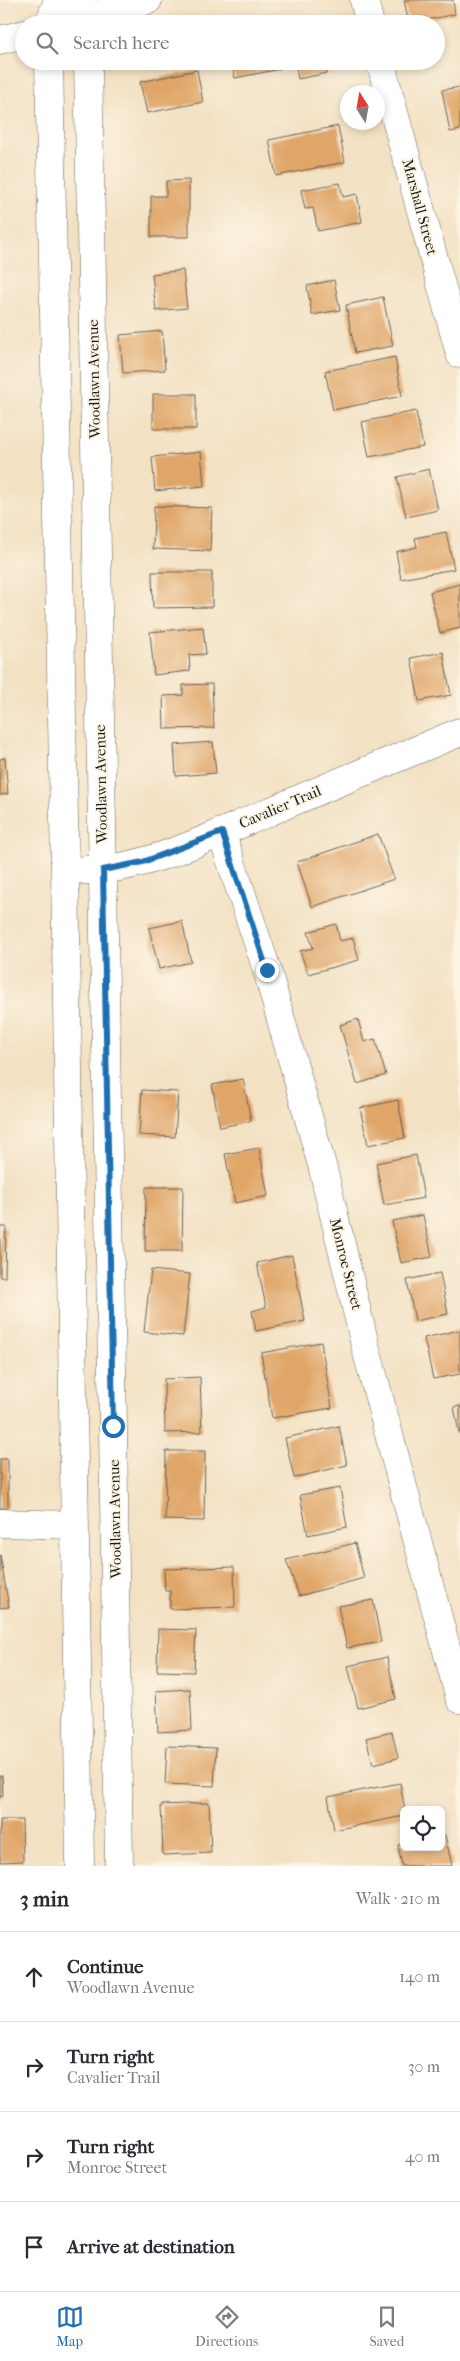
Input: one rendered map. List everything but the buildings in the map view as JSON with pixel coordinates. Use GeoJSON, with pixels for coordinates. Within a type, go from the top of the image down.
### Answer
{"type":"FeatureCollection","features":[{"type":"Feature","properties":{"kind":"street"},"geometry":{"type":"LineString","coordinates":[[52,15],[58,0]]}},
{"type":"Feature","properties":{"kind":"street"},"geometry":{"type":"LineString","coordinates":[[84,14],[148,0]]}},
{"type":"Feature","properties":{"kind":"street"},"geometry":{"type":"LineString","coordinates":[[364,0],[368,15]]}},
{"type":"Feature","properties":{"kind":"street"},"geometry":{"type":"LineString","coordinates":[[0,40],[15,36]]}},
{"type":"Feature","properties":{"kind":"street"},"geometry":{"type":"LineString","coordinates":[[49,70],[66,869],[80,1866]]}},
{"type":"Feature","properties":{"kind":"street","name":"Woodlawn Avenue"},"geometry":{"type":"LineString","coordinates":[[88,70],[113,1426],[119,1866]]}},
{"type":"Feature","properties":{"kind":"street","name":"Marshall Street"},"geometry":{"type":"LineString","coordinates":[[382,70],[460,354]]}},
{"type":"Feature","properties":{"kind":"street","name":"Cavalier Trail"},"geometry":{"type":"LineString","coordinates":[[66,869],[103,870],[143,862],[222,832],[460,732]]}},
{"type":"Feature","properties":{"kind":"street","name":"Monroe Street"},"geometry":{"type":"LineString","coordinates":[[222,832],[267,970],[323,1169],[369,1358],[460,1699]]}},
{"type":"Feature","properties":{"kind":"street"},"geometry":{"type":"LineString","coordinates":[[73,1426],[113,1426]]}},
{"type":"Feature","properties":{"kind":"street"},"geometry":{"type":"LineString","coordinates":[[0,1523],[75,1525]]}},
{"type":"Feature","properties":{"kind":"route"},"geometry":{"type":"LineString","coordinates":[[113,1426],[103,870],[143,862],[222,832],[267,970]]}}]}
